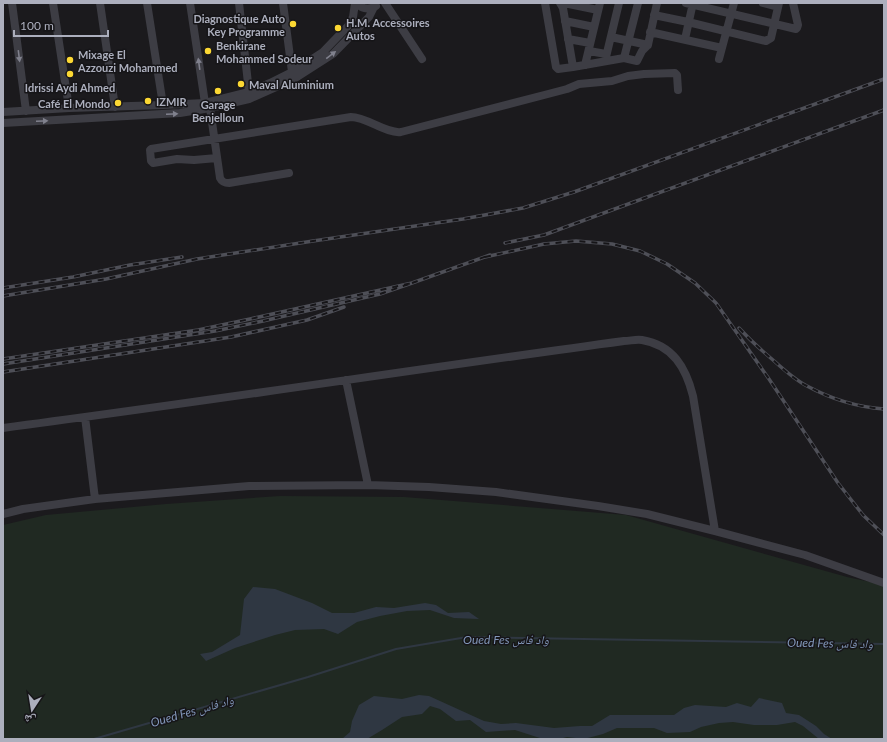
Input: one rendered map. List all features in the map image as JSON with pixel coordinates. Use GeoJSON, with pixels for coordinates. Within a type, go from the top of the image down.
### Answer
{"type":"FeatureCollection","features":[{"type":"Feature","properties":{"kind":"street"},"geometry":{"type":"LineString","coordinates":[[12,3],[26,111]]}},
{"type":"Feature","properties":{"kind":"street"},"geometry":{"type":"LineString","coordinates":[[53,3],[69,108]]}},
{"type":"Feature","properties":{"kind":"street"},"geometry":{"type":"LineString","coordinates":[[100,3],[115,107]]}},
{"type":"Feature","properties":{"kind":"street"},"geometry":{"type":"LineString","coordinates":[[147,3],[163,105]]}},
{"type":"Feature","properties":{"kind":"street"},"geometry":{"type":"LineString","coordinates":[[190,3],[207,105],[215,139],[220,178],[224,183],[229,183],[290,173]]}},
{"type":"Feature","properties":{"kind":"street"},"geometry":{"type":"LineString","coordinates":[[238,3],[249,92]]}},
{"type":"Feature","properties":{"kind":"street"},"geometry":{"type":"LineString","coordinates":[[282,3],[292,72]]}},
{"type":"Feature","properties":{"kind":"street"},"geometry":{"type":"LineString","coordinates":[[3,122],[180,113],[249,92],[292,72],[323,52],[349,25],[353,17],[356,3],[366,8],[381,5]]}},
{"type":"Feature","properties":{"kind":"street"},"geometry":{"type":"LineString","coordinates":[[547,3],[556,68],[558,69],[585,65],[606,58],[624,58],[637,61],[642,51],[648,45],[657,3]]}},
{"type":"Feature","properties":{"kind":"street"},"geometry":{"type":"LineString","coordinates":[[560,3],[563,8],[573,67]]}},
{"type":"Feature","properties":{"kind":"street"},"geometry":{"type":"LineString","coordinates":[[564,3],[599,6],[585,65]]}},
{"type":"Feature","properties":{"kind":"street"},"geometry":{"type":"LineString","coordinates":[[606,58],[619,3]]}},
{"type":"Feature","properties":{"kind":"street"},"geometry":{"type":"LineString","coordinates":[[624,58],[638,3]]}},
{"type":"Feature","properties":{"kind":"street"},"geometry":{"type":"LineString","coordinates":[[684,39],[691,3],[796,29],[798,25],[793,3]]}},
{"type":"Feature","properties":{"kind":"street"},"geometry":{"type":"LineString","coordinates":[[719,59],[734,3]]}},
{"type":"Feature","properties":{"kind":"street"},"geometry":{"type":"LineString","coordinates":[[654,15],[766,41],[771,38],[779,5],[763,3]]}},
{"type":"Feature","properties":{"kind":"street"},"geometry":{"type":"LineString","coordinates":[[3,112],[69,108],[207,105],[249,99],[294,79],[333,54],[381,5]]}},
{"type":"Feature","properties":{"kind":"street"},"geometry":{"type":"LineString","coordinates":[[381,5],[422,59]]}},
{"type":"Feature","properties":{"kind":"street"},"geometry":{"type":"LineString","coordinates":[[565,21],[594,27]]}},
{"type":"Feature","properties":{"kind":"street"},"geometry":{"type":"LineString","coordinates":[[650,32],[722,48]]}},
{"type":"Feature","properties":{"kind":"street"},"geometry":{"type":"LineString","coordinates":[[611,36],[648,45]]}},
{"type":"Feature","properties":{"kind":"street"},"geometry":{"type":"LineString","coordinates":[[568,38],[590,47],[606,58]]}},
{"type":"Feature","properties":{"kind":"street"},"geometry":{"type":"LineString","coordinates":[[217,158],[194,160],[177,159],[154,163],[151,162],[150,152],[151,149],[351,117],[359,118],[394,132],[401,132],[567,89],[579,84],[612,81],[628,76],[644,74],[675,74],[677,75],[678,90]]}},
{"type":"Feature","properties":{"kind":"street"},"geometry":{"type":"LineString","coordinates":[[3,428],[624,341],[643,340],[658,345],[677,359],[689,382],[693,396],[715,530]]}},
{"type":"Feature","properties":{"kind":"street"},"geometry":{"type":"LineString","coordinates":[[346,380],[368,485]]}},
{"type":"Feature","properties":{"kind":"street"},"geometry":{"type":"LineString","coordinates":[[85,417],[95,499]]}},
{"type":"Feature","properties":{"kind":"street"},"geometry":{"type":"LineString","coordinates":[[3,514],[23,509],[95,499],[250,486],[368,485],[429,487],[496,492],[647,514],[715,530],[805,555],[884,583]]}},
{"type":"Feature","properties":{"kind":"shaded area"},"geometry":{"type":"Polygon","coordinates":[[[280,496],[404,497],[626,515],[847,577],[884,585],[884,739],[3,739],[3,525],[46,515],[166,504],[280,496]]]}},
{"type":"Feature","properties":{"kind":"shaded area"},"geometry":{"type":"Polygon","coordinates":[[[253,587],[275,589],[312,603],[332,613],[354,613],[376,607],[394,608],[425,603],[436,605],[448,613],[469,612],[479,619],[454,618],[430,610],[407,611],[357,622],[338,634],[324,629],[295,630],[235,648],[206,661],[200,654],[212,652],[240,635],[244,599],[253,587]]]}},
{"type":"Feature","properties":{"kind":"shaded area"},"geometry":{"type":"Polygon","coordinates":[[[419,695],[429,696],[484,721],[501,724],[516,723],[554,728],[592,726],[610,715],[674,715],[684,708],[695,705],[726,707],[737,703],[751,707],[759,698],[782,703],[786,713],[799,715],[832,739],[819,739],[803,726],[795,722],[777,725],[754,725],[733,722],[701,727],[690,732],[667,733],[654,728],[617,728],[603,734],[584,739],[567,737],[559,739],[543,739],[515,730],[486,732],[470,720],[456,721],[440,709],[430,706],[422,714],[402,717],[367,739],[342,739],[350,732],[352,721],[359,705],[374,696],[402,699],[419,695]]]}},
{"type":"Feature","properties":{"kind":"waterway","name":"Oued Fes واد فاس"},"geometry":{"type":"LineString","coordinates":[[94,739],[308,677],[396,649],[467,637],[884,644]]}},
{"type":"Feature","properties":{"kind":"railway"},"geometry":{"type":"LineString","coordinates":[[3,296],[106,279],[197,259],[463,219],[523,208],[574,192],[884,79]]}},
{"type":"Feature","properties":{"kind":"railway"},"geometry":{"type":"LineString","coordinates":[[505,243],[544,235],[884,110]]}},
{"type":"Feature","properties":{"kind":"railway"},"geometry":{"type":"LineString","coordinates":[[485,257],[544,244],[576,241],[612,244],[640,251],[667,264],[695,283],[716,303],[769,379],[838,483],[863,515],[884,535]]}},
{"type":"Feature","properties":{"kind":"railway"},"geometry":{"type":"LineString","coordinates":[[412,283],[490,255]]}},
{"type":"Feature","properties":{"kind":"railway"},"geometry":{"type":"LineString","coordinates":[[3,288],[182,257]]}},
{"type":"Feature","properties":{"kind":"railway"},"geometry":{"type":"LineString","coordinates":[[3,359],[198,330],[412,283],[380,294],[215,331],[3,364]]}},
{"type":"Feature","properties":{"kind":"railway"},"geometry":{"type":"LineString","coordinates":[[3,372],[231,337],[307,320],[344,307]]}},
{"type":"Feature","properties":{"kind":"railway"},"geometry":{"type":"LineString","coordinates":[[739,328],[751,341],[789,374],[803,384],[825,395],[844,402],[884,409]]}},
{"type":"Feature","properties":{"kind":"place","name":"Diagnostique Auto Key Programme"},"geometry":{"type":"Point","coordinates":[293,24]}},
{"type":"Feature","properties":{"kind":"place","name":"H.M. Accessoires Autos"},"geometry":{"type":"Point","coordinates":[338,28]}},
{"type":"Feature","properties":{"kind":"place","name":"Benkirane Mohammed Sodeur"},"geometry":{"type":"Point","coordinates":[208,51]}},
{"type":"Feature","properties":{"kind":"place","name":"Mixage El Azzouzi Mohammed"},"geometry":{"type":"Point","coordinates":[70,60]}},
{"type":"Feature","properties":{"kind":"place","name":"Idrissi Aydi Ahmed"},"geometry":{"type":"Point","coordinates":[70,74]}},
{"type":"Feature","properties":{"kind":"place","name":"Maval Aluminium"},"geometry":{"type":"Point","coordinates":[241,84]}},
{"type":"Feature","properties":{"kind":"place","name":"Garage Benjelloun"},"geometry":{"type":"Point","coordinates":[218,91]}},
{"type":"Feature","properties":{"kind":"place","name":"IZMIR"},"geometry":{"type":"Point","coordinates":[148,101]}},
{"type":"Feature","properties":{"kind":"place","name":"Café El Mondo"},"geometry":{"type":"Point","coordinates":[118,103]}}]}
